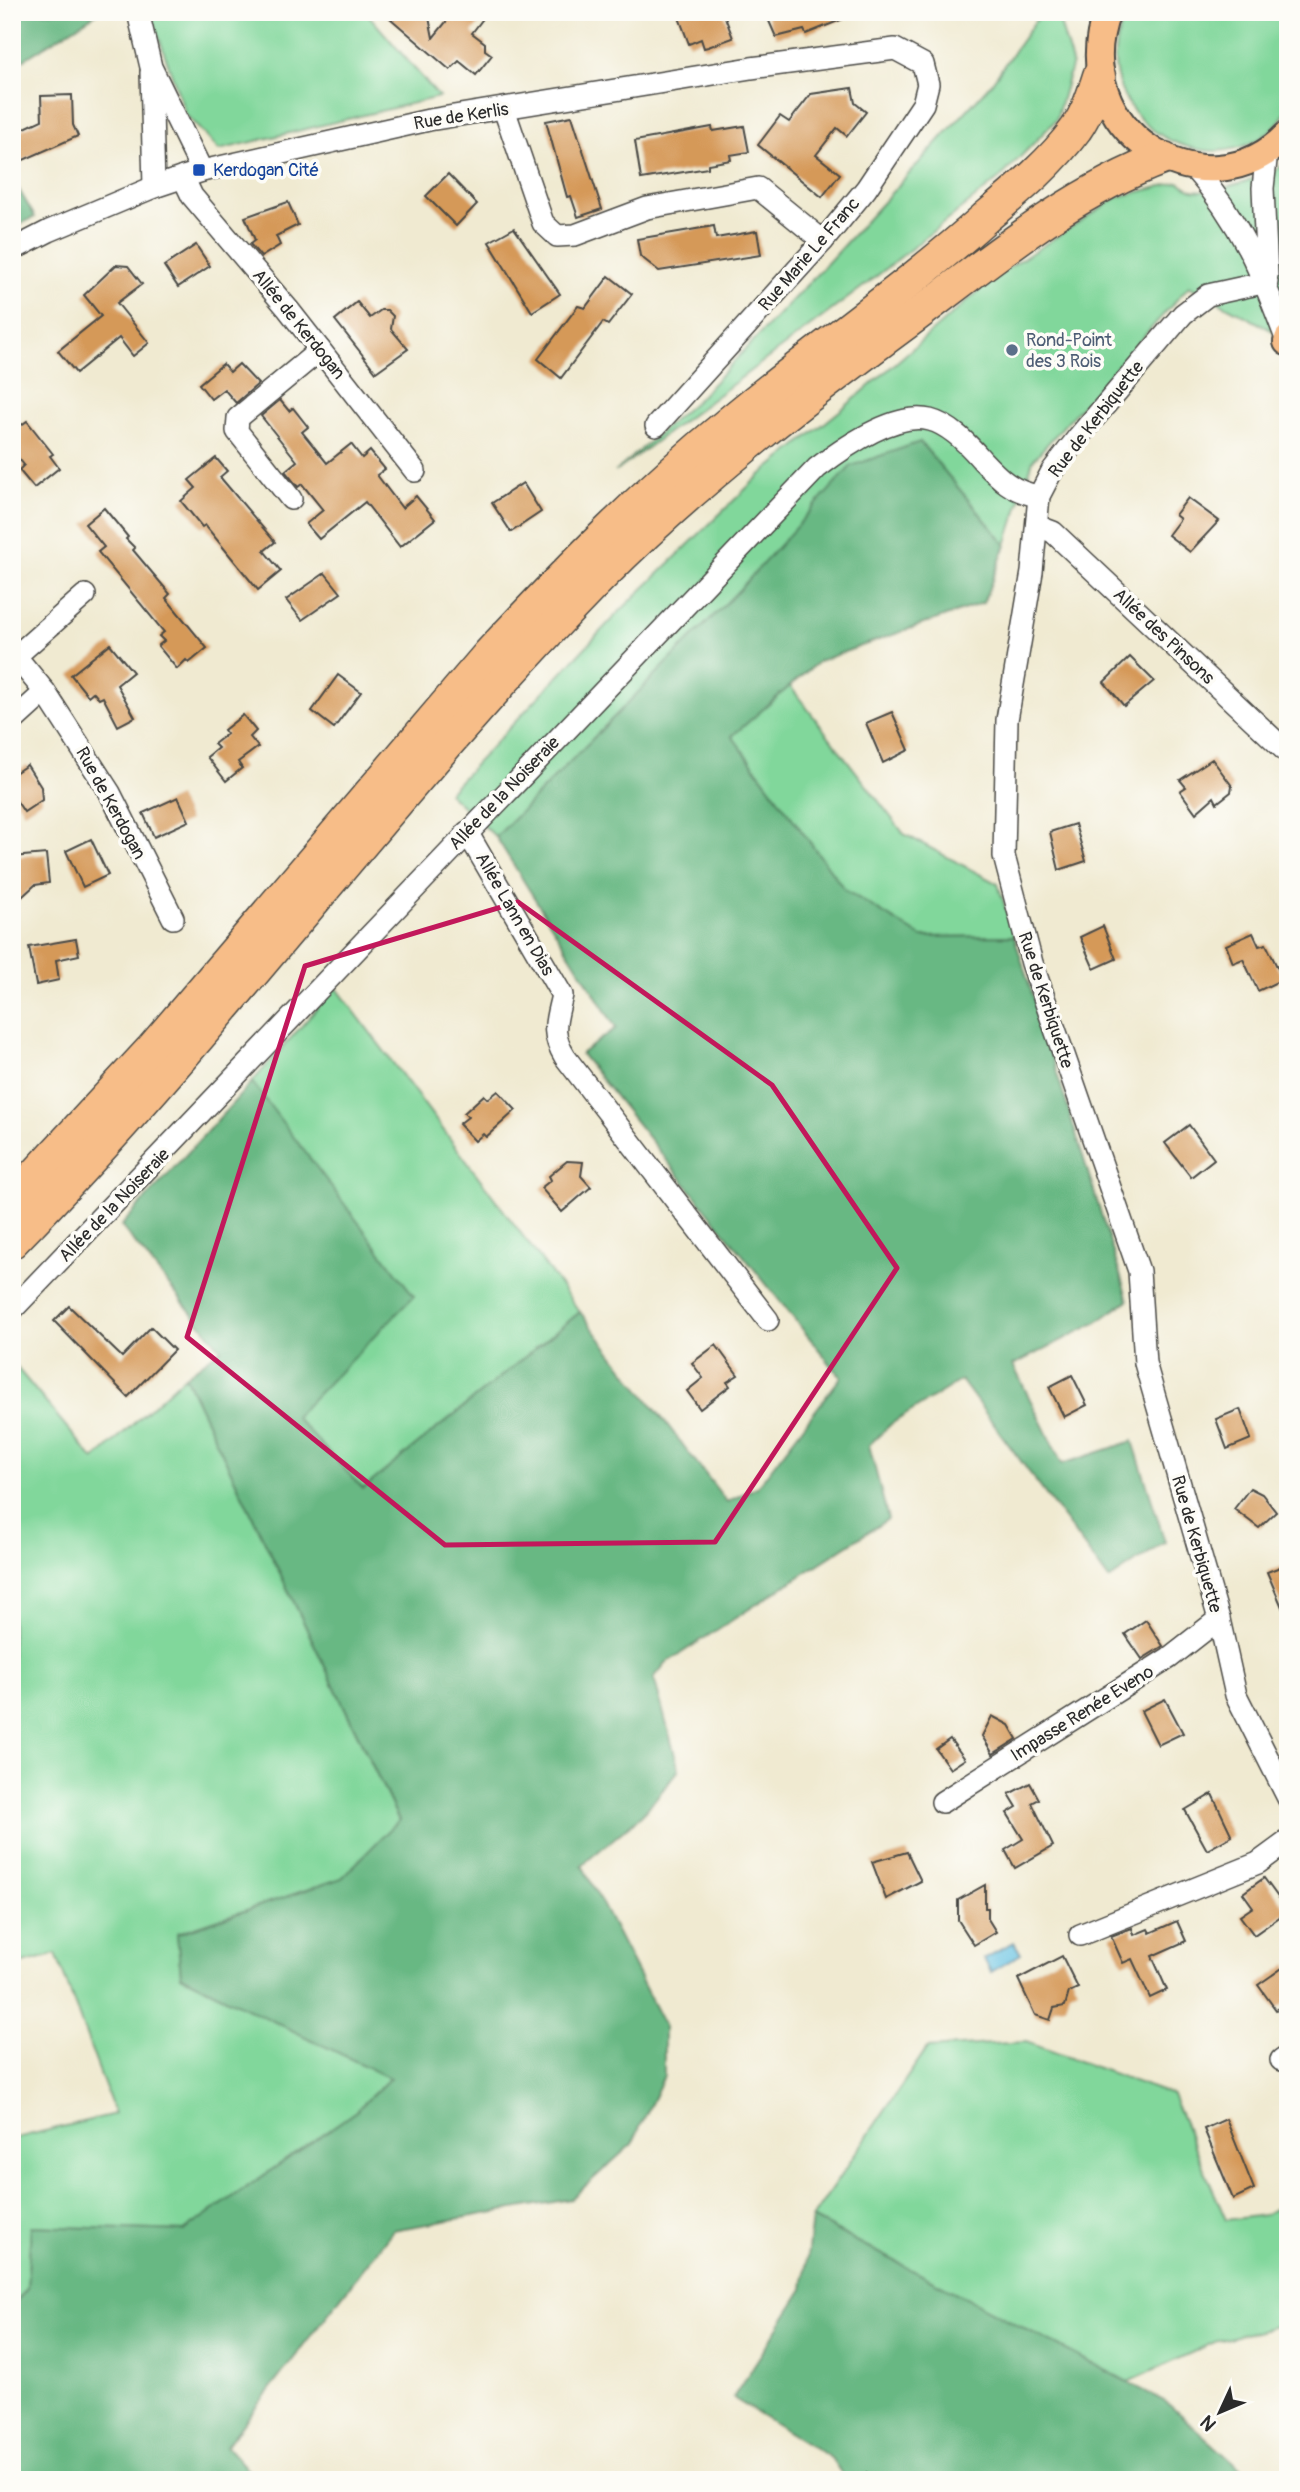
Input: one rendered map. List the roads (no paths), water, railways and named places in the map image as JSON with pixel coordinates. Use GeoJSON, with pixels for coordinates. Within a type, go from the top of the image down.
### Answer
{"type":"FeatureCollection","features":[{"type":"Feature","properties":{"kind":"highway"},"geometry":{"type":"LineString","coordinates":[[12,1200],[151,1049],[479,666],[546,592],[667,474],[734,418],[947,252],[1041,169],[1076,129],[1091,103],[1099,76]]}},
{"type":"Feature","properties":{"kind":"highway"},"geometry":{"type":"LineString","coordinates":[[12,1242],[174,1069],[513,671],[638,541],[766,430],[1028,232],[1118,177],[1178,162]]}},
{"type":"Feature","properties":{"kind":"main road"},"geometry":{"type":"LineString","coordinates":[[1098,19],[1099,76],[1110,106],[1127,132],[1178,162],[1231,165],[1267,151],[1288,134]]}},
{"type":"Feature","properties":{"kind":"street"},"geometry":{"type":"LineString","coordinates":[[138,12],[151,67],[155,187]]}},
{"type":"Feature","properties":{"kind":"street","name":"Rue de Kerlis"},"geometry":{"type":"LineString","coordinates":[[12,250],[50,230],[192,174],[429,120],[751,68],[895,49],[923,64]]}},
{"type":"Feature","properties":{"kind":"street","name":"Rue Marie Le Franc"},"geometry":{"type":"LineString","coordinates":[[656,426],[823,241],[866,189],[923,104],[928,84],[923,64]]}},
{"type":"Feature","properties":{"kind":"street","name":"Allée de Kerdogan"},"geometry":{"type":"LineString","coordinates":[[151,67],[192,174],[192,196],[320,350],[415,471]]}},
{"type":"Feature","properties":{"kind":"street"},"geometry":{"type":"LineString","coordinates":[[504,109],[542,223],[557,236],[575,235],[647,208],[758,188],[823,241]]}},
{"type":"Feature","properties":{"kind":"street"},"geometry":{"type":"LineString","coordinates":[[1267,151],[1263,188],[1267,282]]}},
{"type":"Feature","properties":{"kind":"street"},"geometry":{"type":"LineString","coordinates":[[1178,162],[1223,201],[1267,282],[1288,341]]}},
{"type":"Feature","properties":{"kind":"street","name":"Rue de Kerbiquette"},"geometry":{"type":"LineString","coordinates":[[1267,282],[1208,295],[1183,314],[1079,436],[1052,471],[1039,496],[1037,526],[1007,720],[1004,856],[1032,963],[1139,1271],[1145,1363],[1219,1619],[1236,1695],[1288,1798]]}},
{"type":"Feature","properties":{"kind":"street"},"geometry":{"type":"LineString","coordinates":[[291,499],[237,431],[239,418],[320,350]]}},
{"type":"Feature","properties":{"kind":"street","name":"Allée de la Noiseraie"},"geometry":{"type":"LineString","coordinates":[[12,1310],[817,468],[847,446],[891,423],[929,419],[963,439],[1006,485],[1039,496]]}},
{"type":"Feature","properties":{"kind":"street","name":"Allée des Pinsons"},"geometry":{"type":"LineString","coordinates":[[1037,526],[1053,532],[1288,753]]}},
{"type":"Feature","properties":{"kind":"street"},"geometry":{"type":"LineString","coordinates":[[14,654],[85,595]]}},
{"type":"Feature","properties":{"kind":"street","name":"Rue de Kerdogan"},"geometry":{"type":"LineString","coordinates":[[14,654],[45,692],[110,793],[173,918]]}},
{"type":"Feature","properties":{"kind":"street"},"geometry":{"type":"LineString","coordinates":[[12,722],[45,692]]}},
{"type":"Feature","properties":{"kind":"street","name":"Allée Lann en Dias"},"geometry":{"type":"LineString","coordinates":[[467,832],[562,995],[555,1041],[768,1320]]}},
{"type":"Feature","properties":{"kind":"street","name":"Impasse Renée Eveno"},"geometry":{"type":"LineString","coordinates":[[942,1802],[1170,1658],[1219,1619]]}},
{"type":"Feature","properties":{"kind":"street"},"geometry":{"type":"LineString","coordinates":[[1080,1936],[1258,1863],[1288,1841]]}},
{"type":"Feature","properties":{"kind":"water"},"geometry":{"type":"Polygon","coordinates":[[[1014,1942],[1021,1954],[991,1972],[984,1959],[1014,1942]]]}},
{"type":"Feature","properties":{"kind":"place","name":"Kerdogan Cité"},"geometry":{"type":"Point","coordinates":[199,170]}},
{"type":"Feature","properties":{"kind":"place","name":"Rond-Point des 3 Rois"},"geometry":{"type":"Point","coordinates":[1012,350]}}]}
